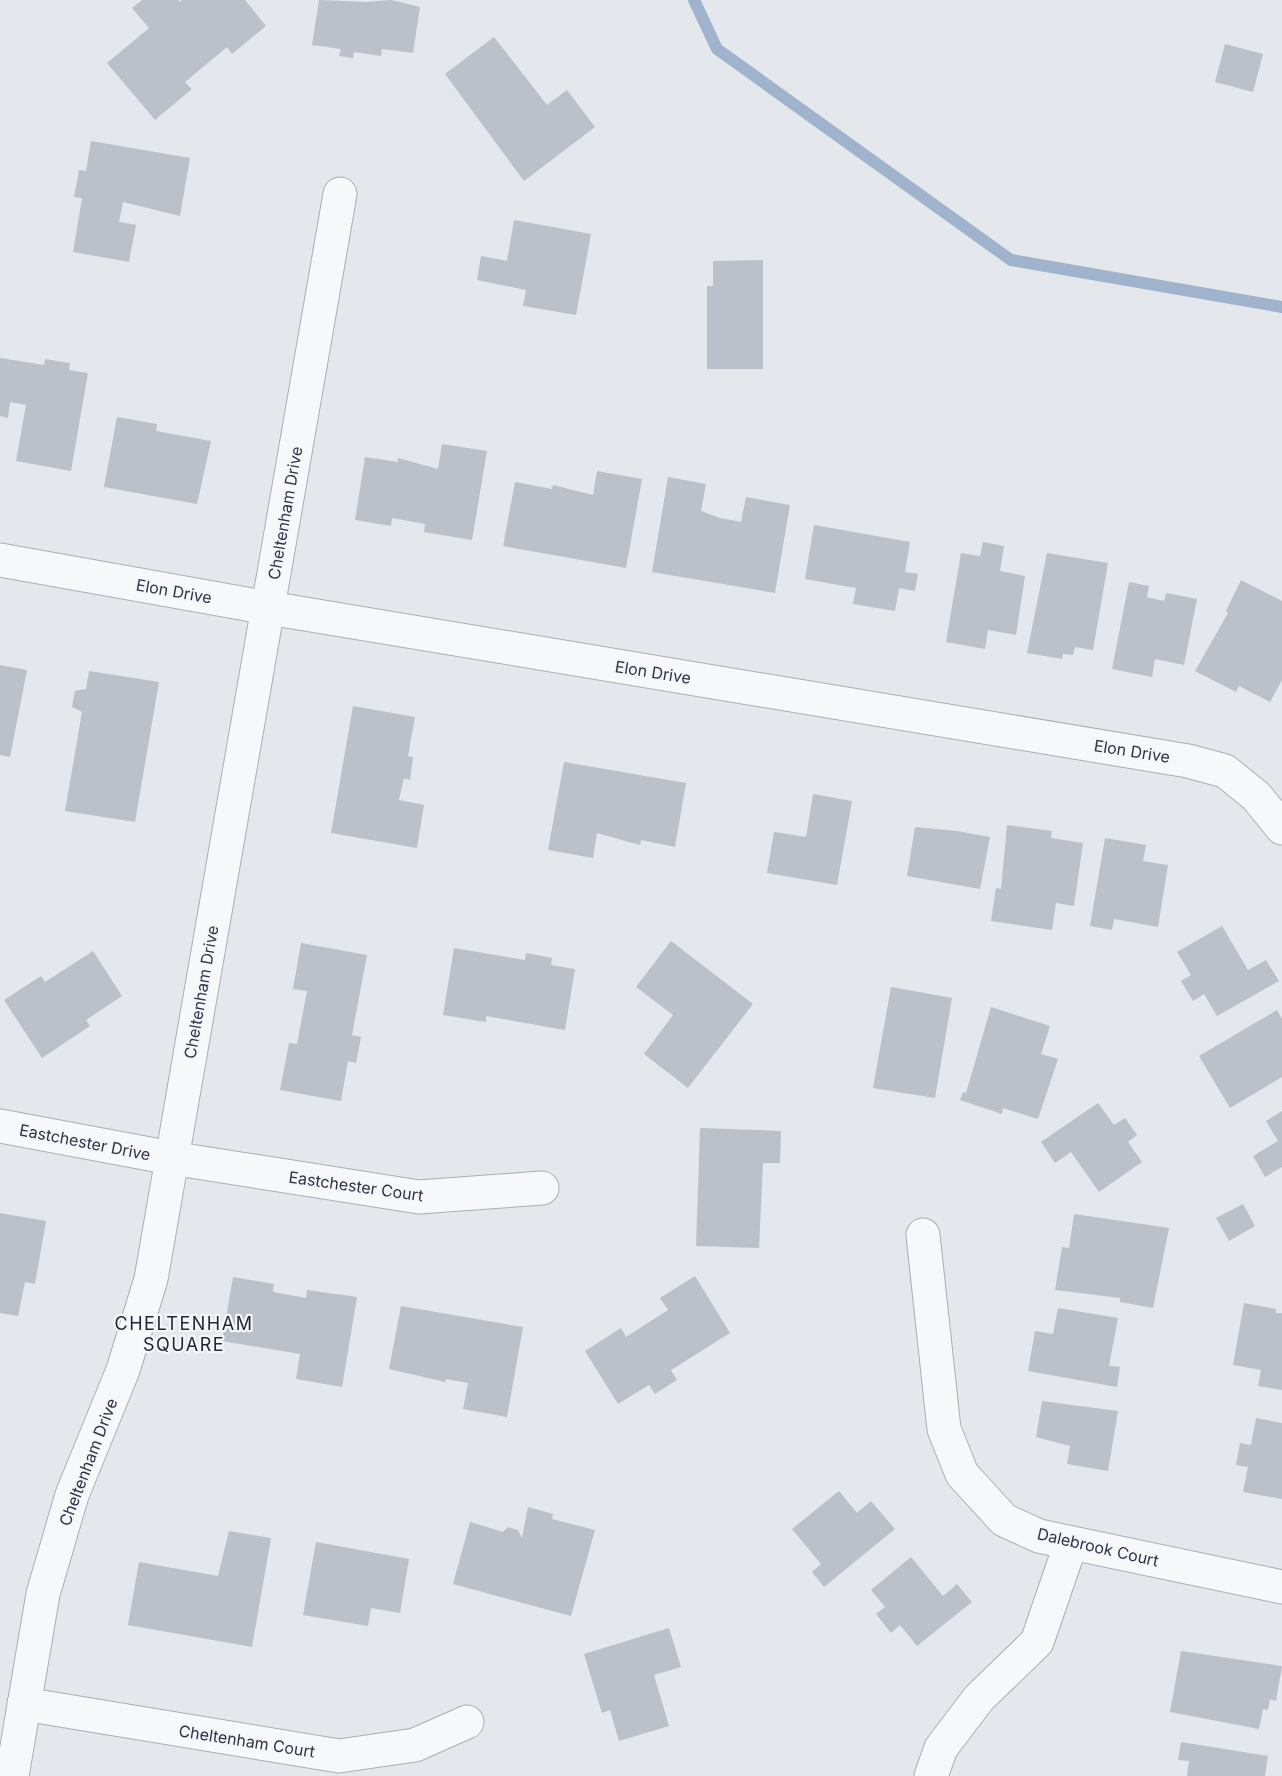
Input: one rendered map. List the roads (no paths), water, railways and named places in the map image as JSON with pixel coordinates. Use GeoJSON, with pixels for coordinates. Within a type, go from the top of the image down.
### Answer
{"type":"FeatureCollection","features":[{"type":"Feature","properties":{"kind":"street","name":"Cheltenham Drive"},"geometry":{"type":"LineString","coordinates":[[12,1776],[43,1594],[68,1506],[123,1370],[151,1279],[340,194]]}},
{"type":"Feature","properties":{"kind":"street","name":"Elon Drive"},"geometry":{"type":"LineString","coordinates":[[0,560],[269,608],[1188,761],[1225,771],[1256,796],[1282,828]]}},
{"type":"Feature","properties":{"kind":"street","name":"Eastchester Drive"},"geometry":{"type":"LineString","coordinates":[[0,1126],[171,1158]]}},
{"type":"Feature","properties":{"kind":"street","name":"Eastchester Court"},"geometry":{"type":"LineString","coordinates":[[171,1158],[419,1197],[542,1188]]}},
{"type":"Feature","properties":{"kind":"street","name":"Dalebrook Court"},"geometry":{"type":"LineString","coordinates":[[923,1235],[944,1428],[962,1474],[1004,1520],[1039,1536],[1282,1587]]}},
{"type":"Feature","properties":{"kind":"street"},"geometry":{"type":"LineString","coordinates":[[931,1776],[941,1748],[979,1698],[1037,1642],[1071,1543]]}},
{"type":"Feature","properties":{"kind":"street","name":"Cheltenham Court"},"geometry":{"type":"LineString","coordinates":[[24,1704],[339,1756],[415,1745],[466,1722]]}},
{"type":"Feature","properties":{"kind":"waterway"},"geometry":{"type":"LineString","coordinates":[[694,0],[717,49],[1011,260],[1282,307]]}},
{"type":"Feature","properties":{"kind":"district","name":"CHELTENHAM SQUARE"},"geometry":{"type":"Point","coordinates":[184,1334]}}]}
